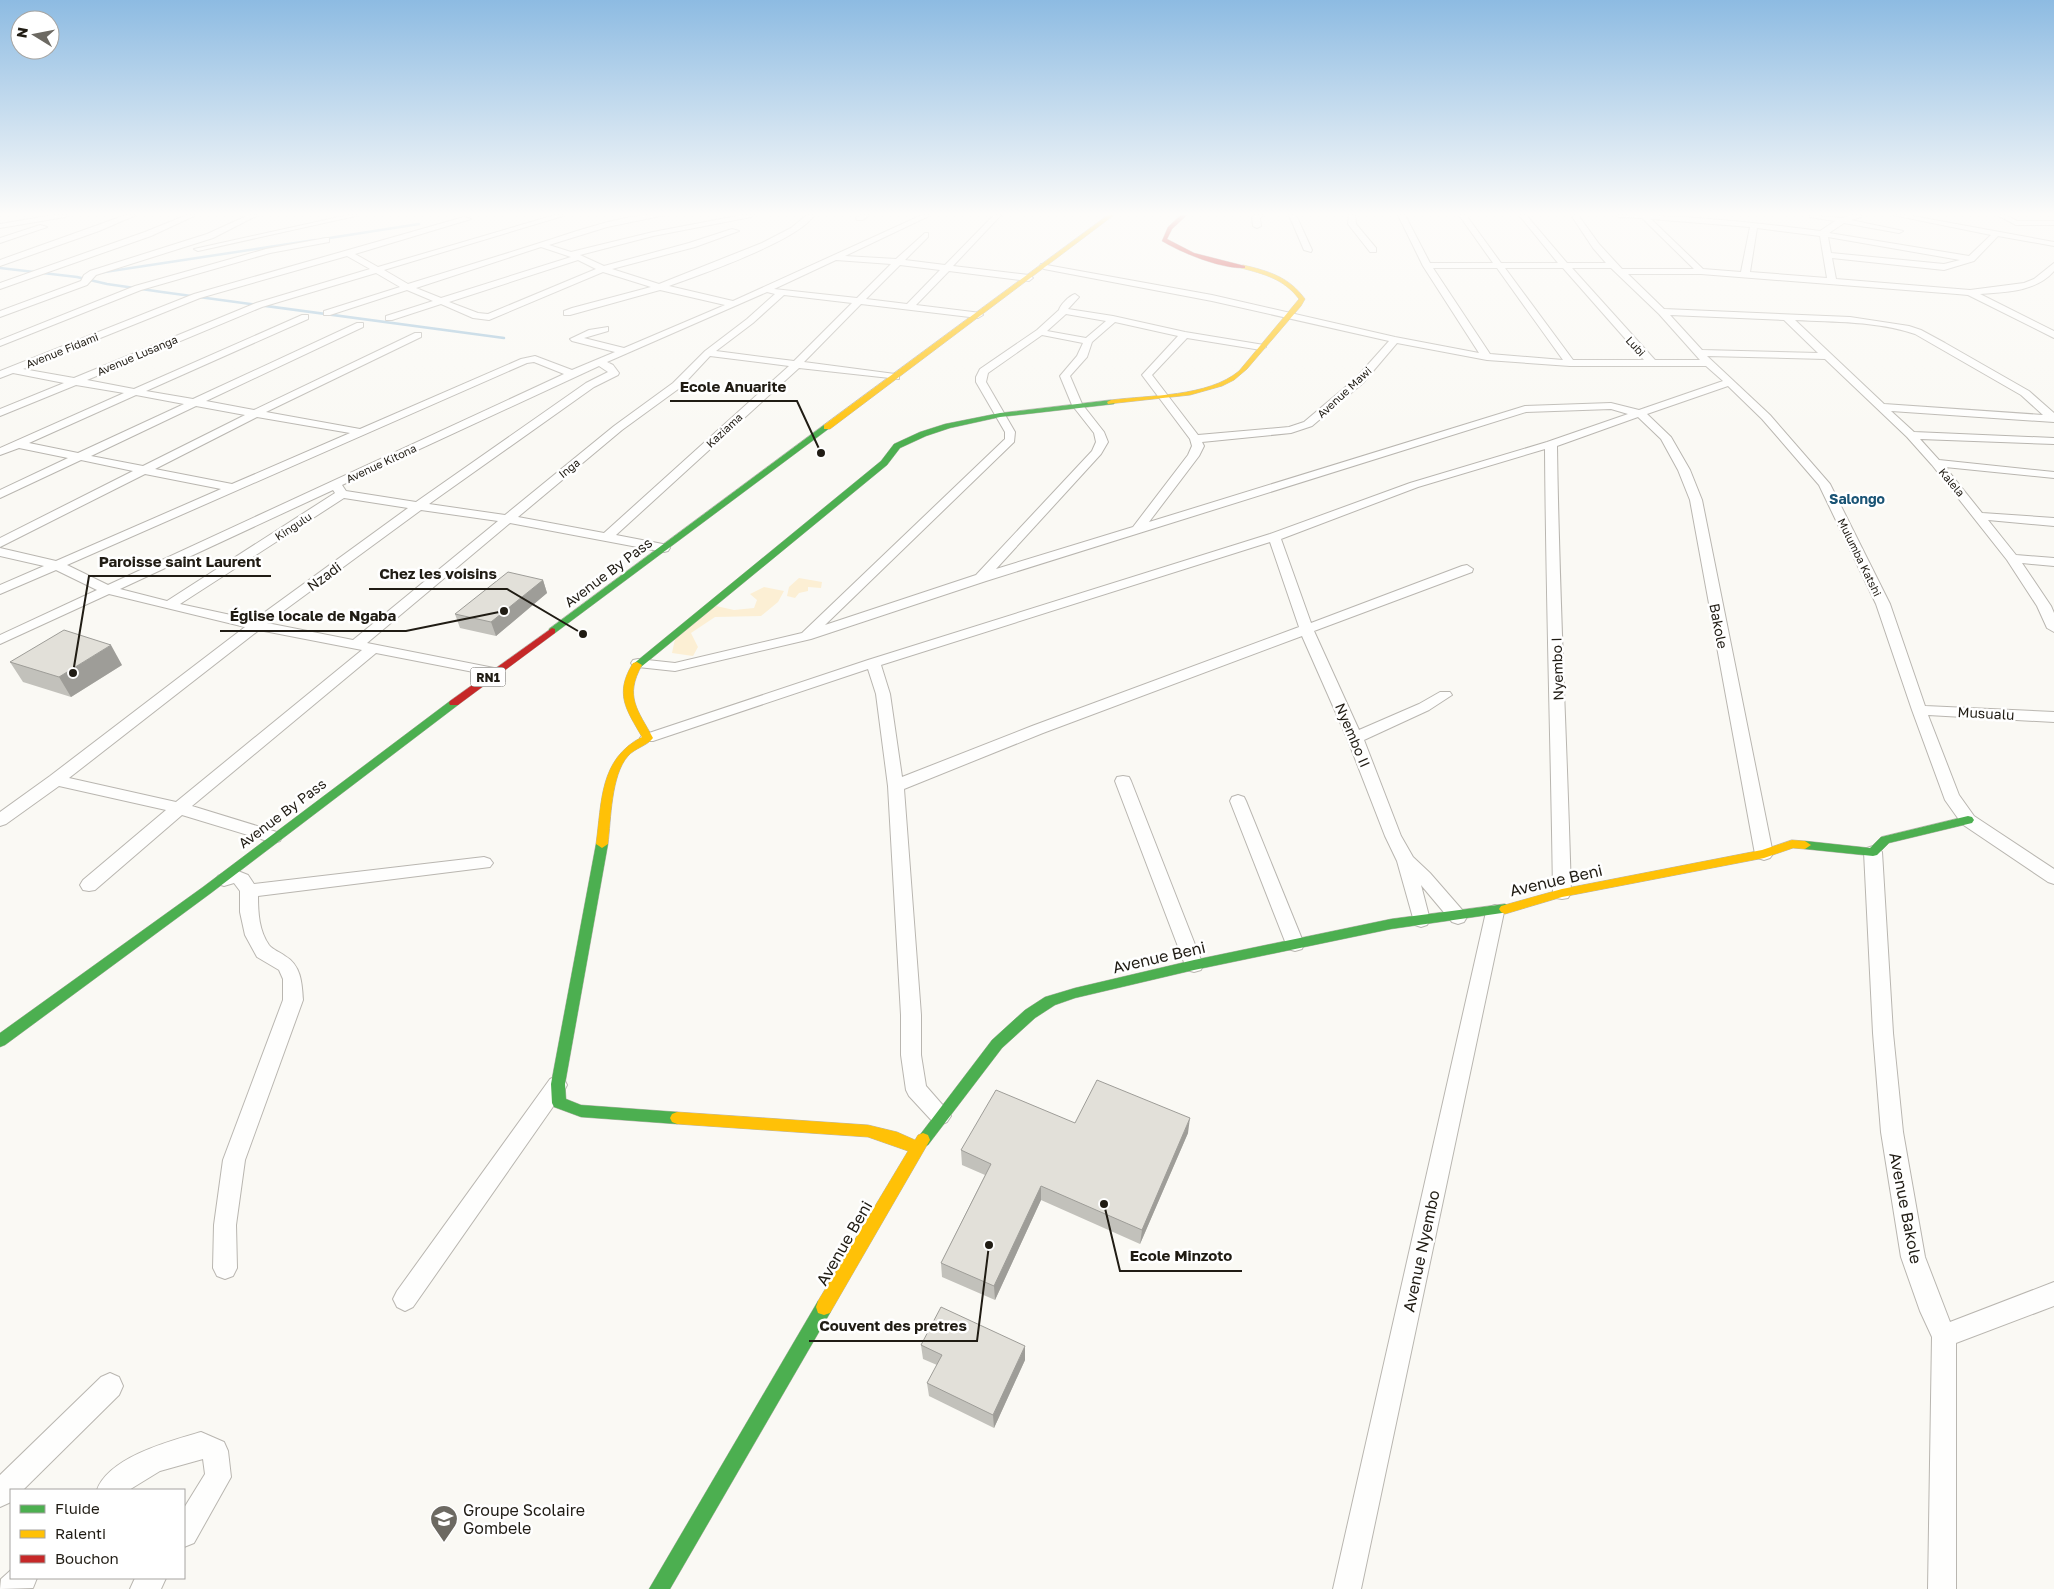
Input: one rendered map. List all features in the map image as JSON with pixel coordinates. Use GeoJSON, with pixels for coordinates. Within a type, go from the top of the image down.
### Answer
{"type":"FeatureCollection","features":[{"type":"Feature","properties":{"kind":"main road","name":"Avenue By Pass"},"geometry":{"type":"LineString","coordinates":[[0,1041],[207,890],[494,672],[597,600],[664,548],[1014,289]]}},
{"type":"Feature","properties":{"kind":"main road"},"geometry":{"type":"LineString","coordinates":[[918,1148],[898,1138],[868,1131],[580,1111],[559,1104],[558,1084],[597,879],[611,780],[620,758],[630,748],[648,738],[629,705],[630,674],[638,663],[884,463],[897,446],[923,434],[948,426],[1000,415],[1161,395],[1216,386],[1232,379],[1246,368],[1261,347],[1290,317],[1302,299],[1297,289]]}},
{"type":"Feature","properties":{"kind":"main road"},"geometry":{"type":"LineString","coordinates":[[1873,852],[1884,840],[1968,820]]}},
{"type":"Feature","properties":{"kind":"main road","name":"Avenue Beni"},"geometry":{"type":"LineString","coordinates":[[660,1589],[918,1148],[940,1116],[997,1044],[1030,1014],[1044,1005],[1075,993],[1194,965],[1391,924],[1495,912],[1562,893],[1764,854],[1792,844],[1873,852]]}},
{"type":"Feature","properties":{"kind":"street"},"geometry":{"type":"LineString","coordinates":[[0,314],[67,289]]}},
{"type":"Feature","properties":{"kind":"street"},"geometry":{"type":"LineString","coordinates":[[0,343],[135,289]]}},
{"type":"Feature","properties":{"kind":"street","name":"Avenue Fidami"},"geometry":{"type":"LineString","coordinates":[[0,375],[5,370],[197,296],[221,289]]}},
{"type":"Feature","properties":{"kind":"street","name":"Avenue Lusanga"},"geometry":{"type":"LineString","coordinates":[[0,413],[259,305],[312,289]]}},
{"type":"Feature","properties":{"kind":"street"},"geometry":{"type":"LineString","coordinates":[[327,312],[397,289]]}},
{"type":"Feature","properties":{"kind":"street"},"geometry":{"type":"LineString","coordinates":[[414,289],[476,316],[489,317],[557,289]]}},
{"type":"Feature","properties":{"kind":"street"},"geometry":{"type":"LineString","coordinates":[[389,318],[477,289]]}},
{"type":"Feature","properties":{"kind":"street"},"geometry":{"type":"LineString","coordinates":[[567,313],[652,289]]}},
{"type":"Feature","properties":{"kind":"street"},"geometry":{"type":"LineString","coordinates":[[669,289],[734,304]]}},
{"type":"Feature","properties":{"kind":"street","name":"Kaziama"},"geometry":{"type":"LineString","coordinates":[[606,538],[796,365],[871,289]]}},
{"type":"Feature","properties":{"kind":"street"},"geometry":{"type":"LineString","coordinates":[[910,306],[926,289]]}},
{"type":"Feature","properties":{"kind":"street"},"geometry":{"type":"LineString","coordinates":[[1166,289],[1395,340],[1487,358],[1570,363],[1708,364]]}},
{"type":"Feature","properties":{"kind":"street"},"geometry":{"type":"LineString","coordinates":[[1442,289],[1487,358]]}},
{"type":"Feature","properties":{"kind":"street"},"geometry":{"type":"LineString","coordinates":[[1516,289],[1570,363]]}},
{"type":"Feature","properties":{"kind":"street","name":"Lubi"},"geometry":{"type":"LineString","coordinates":[[1586,289],[1652,363]]}},
{"type":"Feature","properties":{"kind":"street","name":"Mulumba Katshi"},"geometry":{"type":"LineString","coordinates":[[1639,289],[1700,353],[1708,364],[1730,382],[1766,417],[1824,484],[1883,604],[1918,710],[1951,796],[1968,820],[2054,878]]}},
{"type":"Feature","properties":{"kind":"street"},"geometry":{"type":"LineString","coordinates":[[1926,289],[1970,293],[1995,289]]}},
{"type":"Feature","properties":{"kind":"street"},"geometry":{"type":"LineString","coordinates":[[764,290],[978,315]]}},
{"type":"Feature","properties":{"kind":"street","name":"Avenue Kitona"},"geometry":{"type":"LineString","coordinates":[[0,640],[108,590],[338,489],[598,362],[764,290]]}},
{"type":"Feature","properties":{"kind":"street","name":"Inga"},"geometry":{"type":"LineString","coordinates":[[356,645],[618,428],[677,385],[708,353],[750,321],[782,292]]}},
{"type":"Feature","properties":{"kind":"street"},"geometry":{"type":"LineString","coordinates":[[1970,293],[2054,335]]}},
{"type":"Feature","properties":{"kind":"street"},"geometry":{"type":"LineString","coordinates":[[806,636],[1010,440],[1010,432],[981,382],[981,377],[984,371],[1040,332],[1064,311],[1063,309],[1074,297]]}},
{"type":"Feature","properties":{"kind":"street"},"geometry":{"type":"LineString","coordinates":[[1064,311],[1113,319],[1186,335],[1261,347]]}},
{"type":"Feature","properties":{"kind":"street"},"geometry":{"type":"LineString","coordinates":[[1662,312],[1850,320],[1906,328],[1918,332],[2026,393],[2054,419]]}},
{"type":"Feature","properties":{"kind":"street"},"geometry":{"type":"LineString","coordinates":[[0,452],[305,316]]}},
{"type":"Feature","properties":{"kind":"street","name":"Kalela"},"geometry":{"type":"LineString","coordinates":[[1786,318],[1911,434],[1980,516],[2049,606],[2054,628]]}},
{"type":"Feature","properties":{"kind":"street"},"geometry":{"type":"LineString","coordinates":[[981,578],[1097,452],[1102,442],[1099,432],[1077,405],[1065,376],[1082,356],[1088,341],[1113,319]]}},
{"type":"Feature","properties":{"kind":"street"},"geometry":{"type":"LineString","coordinates":[[0,494],[360,325]]}},
{"type":"Feature","properties":{"kind":"street"},"geometry":{"type":"LineString","coordinates":[[605,329],[575,339],[623,351]]}},
{"type":"Feature","properties":{"kind":"street"},"geometry":{"type":"LineString","coordinates":[[1040,332],[1088,341]]}},
{"type":"Feature","properties":{"kind":"street"},"geometry":{"type":"LineString","coordinates":[[0,543],[254,414],[418,335]]}},
{"type":"Feature","properties":{"kind":"street"},"geometry":{"type":"LineString","coordinates":[[1136,531],[1193,456],[1198,446],[1195,439],[1148,378],[1149,372],[1186,335]]}},
{"type":"Feature","properties":{"kind":"street","name":"Avenue Mawi"},"geometry":{"type":"LineString","coordinates":[[1195,439],[1291,430],[1308,424],[1358,381],[1395,340]]}},
{"type":"Feature","properties":{"kind":"street"},"geometry":{"type":"LineString","coordinates":[[708,353],[895,377]]}},
{"type":"Feature","properties":{"kind":"street"},"geometry":{"type":"LineString","coordinates":[[1700,353],[1828,356]]}},
{"type":"Feature","properties":{"kind":"street"},"geometry":{"type":"LineString","coordinates":[[0,590],[524,361],[535,359],[572,374]]}},
{"type":"Feature","properties":{"kind":"street","name":"Nzadi"},"geometry":{"type":"LineString","coordinates":[[0,820],[56,780],[256,625],[481,460],[590,385],[614,374],[610,367],[598,362]]}},
{"type":"Feature","properties":{"kind":"street"},"geometry":{"type":"LineString","coordinates":[[5,370],[361,432]]}},
{"type":"Feature","properties":{"kind":"street"},"geometry":{"type":"LineString","coordinates":[[648,738],[873,663],[1274,537],[1414,485],[1552,444],[1730,382]]}},
{"type":"Feature","properties":{"kind":"street"},"geometry":{"type":"LineString","coordinates":[[638,663],[675,667],[806,636],[981,578],[1525,409],[1610,406],[1641,414]]}},
{"type":"Feature","properties":{"kind":"street"},"geometry":{"type":"LineString","coordinates":[[1882,408],[2054,419]]}},
{"type":"Feature","properties":{"kind":"street","name":"Bakole"},"geometry":{"type":"LineString","coordinates":[[1641,414],[1666,437],[1684,470],[1696,500],[1764,854]]}},
{"type":"Feature","properties":{"kind":"street"},"geometry":{"type":"LineString","coordinates":[[1911,434],[2054,441]]}},
{"type":"Feature","properties":{"kind":"street"},"geometry":{"type":"LineString","coordinates":[[0,441],[233,488]]}},
{"type":"Feature","properties":{"kind":"street","name":"Nyembo I"},"geometry":{"type":"LineString","coordinates":[[1552,444],[1552,548],[1558,694],[1562,893]]}},
{"type":"Feature","properties":{"kind":"street"},"geometry":{"type":"LineString","coordinates":[[1936,463],[2054,475]]}},
{"type":"Feature","properties":{"kind":"street"},"geometry":{"type":"LineString","coordinates":[[338,489],[664,548]]}},
{"type":"Feature","properties":{"kind":"street","name":"Kingulu"},"geometry":{"type":"LineString","coordinates":[[169,606],[338,489]]}},
{"type":"Feature","properties":{"kind":"street"},"geometry":{"type":"LineString","coordinates":[[1980,516],[2054,522]]}},
{"type":"Feature","properties":{"kind":"street","name":"Nyembo II"},"geometry":{"type":"LineString","coordinates":[[1274,537],[1307,630],[1355,738],[1392,836],[1406,861],[1424,878],[1458,917]]}},
{"type":"Feature","properties":{"kind":"street"},"geometry":{"type":"LineString","coordinates":[[0,552],[56,565],[108,590],[169,606],[494,672]]}},
{"type":"Feature","properties":{"kind":"street"},"geometry":{"type":"LineString","coordinates":[[2012,558],[2054,562]]}},
{"type":"Feature","properties":{"kind":"street"},"geometry":{"type":"LineString","coordinates":[[896,786],[1059,720],[1467,570]]}},
{"type":"Feature","properties":{"kind":"street"},"geometry":{"type":"LineString","coordinates":[[89,886],[179,808],[373,648]]}},
{"type":"Feature","properties":{"kind":"street"},"geometry":{"type":"LineString","coordinates":[[873,663],[883,694],[896,786],[911,1015],[911,1055],[916,1090],[940,1116]]}},
{"type":"Feature","properties":{"kind":"street"},"geometry":{"type":"LineString","coordinates":[[1355,738],[1408,715],[1445,696]]}},
{"type":"Feature","properties":{"kind":"street","name":"Musualu"},"geometry":{"type":"LineString","coordinates":[[1918,710],[2054,717]]}},
{"type":"Feature","properties":{"kind":"street"},"geometry":{"type":"LineString","coordinates":[[56,780],[179,808],[274,838]]}},
{"type":"Feature","properties":{"kind":"street"},"geometry":{"type":"LineString","coordinates":[[1123,781],[1194,965]]}},
{"type":"Feature","properties":{"kind":"street"},"geometry":{"type":"LineString","coordinates":[[1238,801],[1295,944]]}},
{"type":"Feature","properties":{"kind":"street","name":"Avenue Bakole"},"geometry":{"type":"LineString","coordinates":[[1873,852],[1882,1033],[1892,1132],[1913,1257],[1932,1311],[1944,1336],[1942,1589]]}},
{"type":"Feature","properties":{"kind":"street"},"geometry":{"type":"LineString","coordinates":[[1406,861],[1421,920]]}},
{"type":"Feature","properties":{"kind":"street"},"geometry":{"type":"LineString","coordinates":[[249,891],[484,863]]}},
{"type":"Feature","properties":{"kind":"street"},"geometry":{"type":"LineString","coordinates":[[207,890],[233,875],[242,878],[249,891],[249,912],[254,935],[264,952],[286,965],[292,979],[293,1000],[234,1160],[225,1225],[225,1268]]}},
{"type":"Feature","properties":{"kind":"street","name":"Avenue Nyembo"},"geometry":{"type":"LineString","coordinates":[[1347,1589],[1495,912]]}},
{"type":"Feature","properties":{"kind":"street"},"geometry":{"type":"LineString","coordinates":[[404,1299],[558,1084]]}},
{"type":"Feature","properties":{"kind":"street"},"geometry":{"type":"LineString","coordinates":[[1944,1336],[2054,1294]]}},
{"type":"Feature","properties":{"kind":"street"},"geometry":{"type":"LineString","coordinates":[[0,1494],[110,1386]]}},
{"type":"Feature","properties":{"kind":"street"},"geometry":{"type":"LineString","coordinates":[[111,1489],[118,1482],[154,1459],[201,1445],[215,1451],[218,1477],[185,1531]]}},
{"type":"Feature","properties":{"kind":"street"},"geometry":{"type":"LineString","coordinates":[[11,1589],[22,1579]]}},
{"type":"Feature","properties":{"kind":"shaded area"},"geometry":{"type":"Polygon","coordinates":[[[799,578],[822,582],[821,588],[808,587],[808,591],[799,593],[795,598],[787,596],[789,587],[799,578]]]}},
{"type":"Feature","properties":{"kind":"shaded area"},"geometry":{"type":"Polygon","coordinates":[[[764,587],[784,591],[778,602],[761,616],[715,617],[691,633],[698,647],[693,656],[672,653],[676,634],[716,606],[734,610],[754,608],[757,600],[750,594],[764,587]]]}},
{"type":"Feature","properties":{"kind":"building"},"geometry":{"type":"Polygon","coordinates":[[[508,572],[543,580],[491,622],[455,614],[508,572]]]}},
{"type":"Feature","properties":{"kind":"building"},"geometry":{"type":"Polygon","coordinates":[[[64,630],[111,645],[59,677],[10,662],[64,630]]]}},
{"type":"Feature","properties":{"kind":"building"},"geometry":{"type":"Polygon","coordinates":[[[1097,1080],[1190,1118],[1142,1230],[1041,1186],[994,1286],[941,1263],[991,1164],[961,1150],[996,1090],[1075,1123],[1097,1080]]]}},
{"type":"Feature","properties":{"kind":"building"},"geometry":{"type":"Polygon","coordinates":[[[941,1307],[1025,1346],[993,1415],[927,1383],[942,1355],[921,1345],[941,1307]]]}},
{"type":"Feature","properties":{"kind":"waterway"},"geometry":{"type":"LineString","coordinates":[[142,289],[504,338]]}},
{"type":"Feature","properties":{"kind":"traffic: fast"},"geometry":{"type":"LineString","coordinates":[[637,665],[884,463],[897,446],[923,434],[948,426],[1000,415],[1111,402]]}},
{"type":"Feature","properties":{"kind":"traffic: fast"},"geometry":{"type":"LineString","coordinates":[[552,631],[827,427]]}},
{"type":"Feature","properties":{"kind":"traffic: fast"},"geometry":{"type":"LineString","coordinates":[[0,1041],[207,890],[454,703]]}},
{"type":"Feature","properties":{"kind":"traffic: fast"},"geometry":{"type":"LineString","coordinates":[[1805,845],[1873,852],[1885,840],[1968,820]]}},
{"type":"Feature","properties":{"kind":"traffic: fast"},"geometry":{"type":"LineString","coordinates":[[602,844],[558,1084],[559,1103],[581,1111],[677,1118]]}},
{"type":"Feature","properties":{"kind":"traffic: fast"},"geometry":{"type":"LineString","coordinates":[[923,1140],[997,1044],[1030,1014],[1050,1001],[1075,993],[1194,965],[1391,924],[1505,909]]}},
{"type":"Feature","properties":{"kind":"traffic: fast"},"geometry":{"type":"LineString","coordinates":[[659,1589],[824,1307]]}},
{"type":"Feature","properties":{"kind":"traffic: slow"},"geometry":{"type":"LineString","coordinates":[[827,427],[1012,289]]}},
{"type":"Feature","properties":{"kind":"traffic: slow"},"geometry":{"type":"LineString","coordinates":[[1111,402],[1206,389],[1232,379],[1249,364],[1263,345],[1299,305],[1302,299],[1294,289]]}},
{"type":"Feature","properties":{"kind":"traffic: slow"},"geometry":{"type":"LineString","coordinates":[[602,844],[607,800],[615,768],[626,752],[648,738],[630,708],[628,696],[631,676],[637,665]]}},
{"type":"Feature","properties":{"kind":"traffic: slow"},"geometry":{"type":"LineString","coordinates":[[1505,909],[1562,893],[1764,854],[1792,844],[1805,845]]}},
{"type":"Feature","properties":{"kind":"traffic: slow"},"geometry":{"type":"LineString","coordinates":[[677,1118],[868,1131],[897,1139],[918,1148]]}},
{"type":"Feature","properties":{"kind":"traffic: slow"},"geometry":{"type":"LineString","coordinates":[[824,1307],[923,1140]]}},
{"type":"Feature","properties":{"kind":"traffic: jam"},"geometry":{"type":"LineString","coordinates":[[454,703],[552,631]]}},
{"type":"Feature","properties":{"kind":"place","name":"Ecole Anuarite"},"geometry":{"type":"Point","coordinates":[821,453]}},
{"type":"Feature","properties":{"kind":"place","name":"Église locale de Ngaba"},"geometry":{"type":"Point","coordinates":[504,611]}},
{"type":"Feature","properties":{"kind":"place","name":"Chez les voisins"},"geometry":{"type":"Point","coordinates":[583,634]}},
{"type":"Feature","properties":{"kind":"place","name":"Paroisse saint Laurent"},"geometry":{"type":"Point","coordinates":[73,673]}},
{"type":"Feature","properties":{"kind":"place","name":"Ecole Minzoto"},"geometry":{"type":"Point","coordinates":[1104,1204]}},
{"type":"Feature","properties":{"kind":"place","name":"Couvent des pretres"},"geometry":{"type":"Point","coordinates":[989,1245]}},
{"type":"Feature","properties":{"kind":"place","name":"Groupe Scolaire Gombele"},"geometry":{"type":"Point","coordinates":[444,1543]}},
{"type":"Feature","properties":{"kind":"district","name":"Salongo"},"geometry":{"type":"Point","coordinates":[1857,498]}}]}
